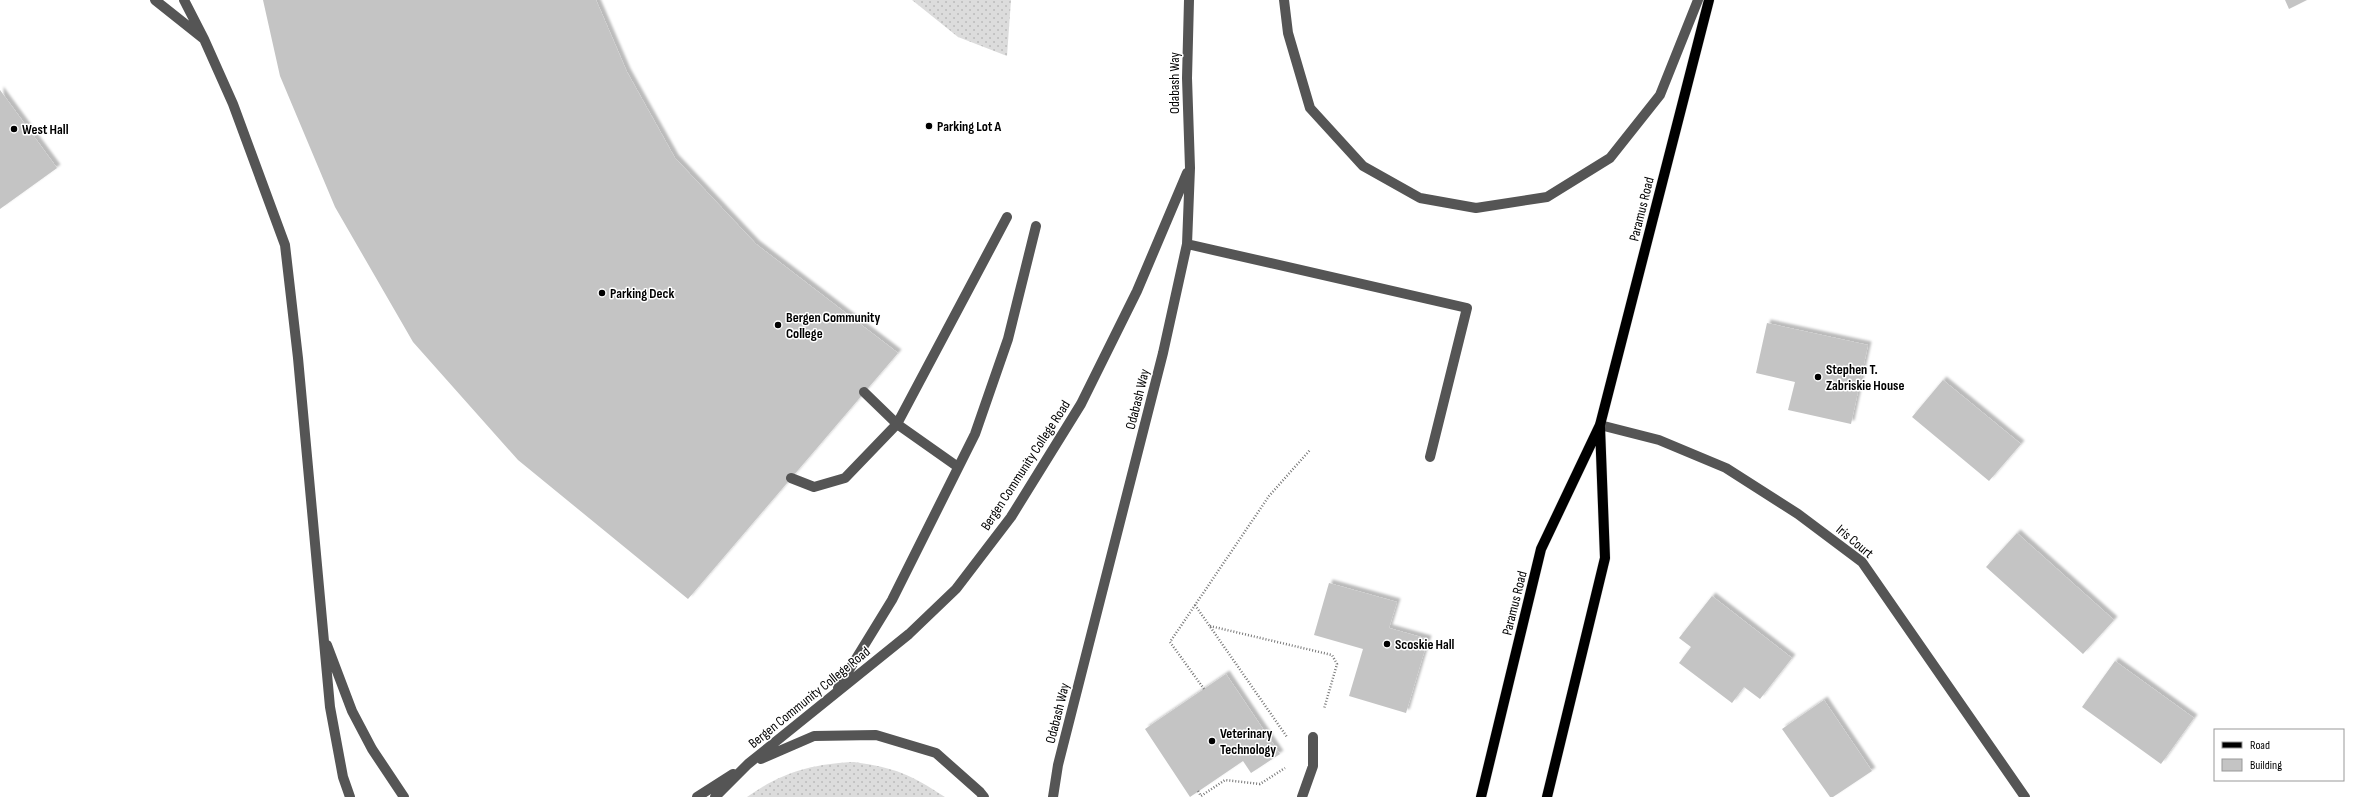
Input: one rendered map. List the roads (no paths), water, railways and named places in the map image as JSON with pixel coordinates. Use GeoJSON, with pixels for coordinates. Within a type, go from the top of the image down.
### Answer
{"type":"FeatureCollection","features":[{"type":"Feature","properties":{"kind":"main road","name":"Paramus Road"},"geometry":{"type":"LineString","coordinates":[[1481,797],[1541,549],[1600,425],[1709,0]]}},
{"type":"Feature","properties":{"kind":"main road","name":"Paramus Road"},"geometry":{"type":"LineString","coordinates":[[1547,797],[1605,558],[1600,425]]}},
{"type":"Feature","properties":{"kind":"street"},"geometry":{"type":"LineString","coordinates":[[155,0],[204,39]]}},
{"type":"Feature","properties":{"kind":"street"},"geometry":{"type":"LineString","coordinates":[[184,0],[204,39],[232,104],[284,244],[298,358],[330,707],[343,777],[350,797]]}},
{"type":"Feature","properties":{"kind":"street","name":"Odabash Way"},"geometry":{"type":"LineString","coordinates":[[1053,797],[1062,749],[1163,353],[1186,244],[1190,168],[1187,78],[1189,0]]}},
{"type":"Feature","properties":{"kind":"street"},"geometry":{"type":"LineString","coordinates":[[1284,0],[1288,33],[1310,108],[1363,166],[1420,198],[1476,208],[1547,197],[1610,158],[1660,95],[1698,0]]}},
{"type":"Feature","properties":{"kind":"street","name":"Bergen Community College Road"},"geometry":{"type":"LineString","coordinates":[[748,764],[909,634],[956,589],[1011,517],[1081,404],[1137,290],[1190,168]]}},
{"type":"Feature","properties":{"kind":"street"},"geometry":{"type":"LineString","coordinates":[[791,478],[814,487],[845,478],[897,424],[1007,217]]}},
{"type":"Feature","properties":{"kind":"street"},"geometry":{"type":"LineString","coordinates":[[835,694],[892,600],[975,434],[1008,339],[1036,226]]}},
{"type":"Feature","properties":{"kind":"street"},"geometry":{"type":"LineString","coordinates":[[1186,244],[1467,308],[1430,457]]}},
{"type":"Feature","properties":{"kind":"street"},"geometry":{"type":"LineString","coordinates":[[864,392],[897,424],[958,467]]}},
{"type":"Feature","properties":{"kind":"street","name":"Iris Court"},"geometry":{"type":"LineString","coordinates":[[1600,425],[1659,440],[1726,468],[1798,514],[1862,562],[2025,797]]}},
{"type":"Feature","properties":{"kind":"street"},"geometry":{"type":"LineString","coordinates":[[322,632],[352,711],[372,749],[404,797]]}},
{"type":"Feature","properties":{"kind":"street"},"geometry":{"type":"LineString","coordinates":[[697,797],[748,764],[814,736],[876,735],[936,753],[984,797]]}},
{"type":"Feature","properties":{"kind":"street"},"geometry":{"type":"LineString","coordinates":[[1302,797],[1313,766],[1313,737]]}},
{"type":"Feature","properties":{"kind":"street"},"geometry":{"type":"LineString","coordinates":[[715,797],[748,764]]}},
{"type":"Feature","properties":{"kind":"place","name":"Parking Lot A"},"geometry":{"type":"Point","coordinates":[929,126]}},
{"type":"Feature","properties":{"kind":"place","name":"West Hall"},"geometry":{"type":"Point","coordinates":[14,129]}},
{"type":"Feature","properties":{"kind":"place","name":"Parking Deck"},"geometry":{"type":"Point","coordinates":[602,293]}},
{"type":"Feature","properties":{"kind":"place","name":"Bergen Community College"},"geometry":{"type":"Point","coordinates":[778,325]}},
{"type":"Feature","properties":{"kind":"place","name":"Stephen T. Zabriskie House"},"geometry":{"type":"Point","coordinates":[1818,377]}},
{"type":"Feature","properties":{"kind":"place","name":"Scoskie Hall"},"geometry":{"type":"Point","coordinates":[1387,644]}},
{"type":"Feature","properties":{"kind":"place","name":"Veterinary Technology"},"geometry":{"type":"Point","coordinates":[1212,741]}}]}
